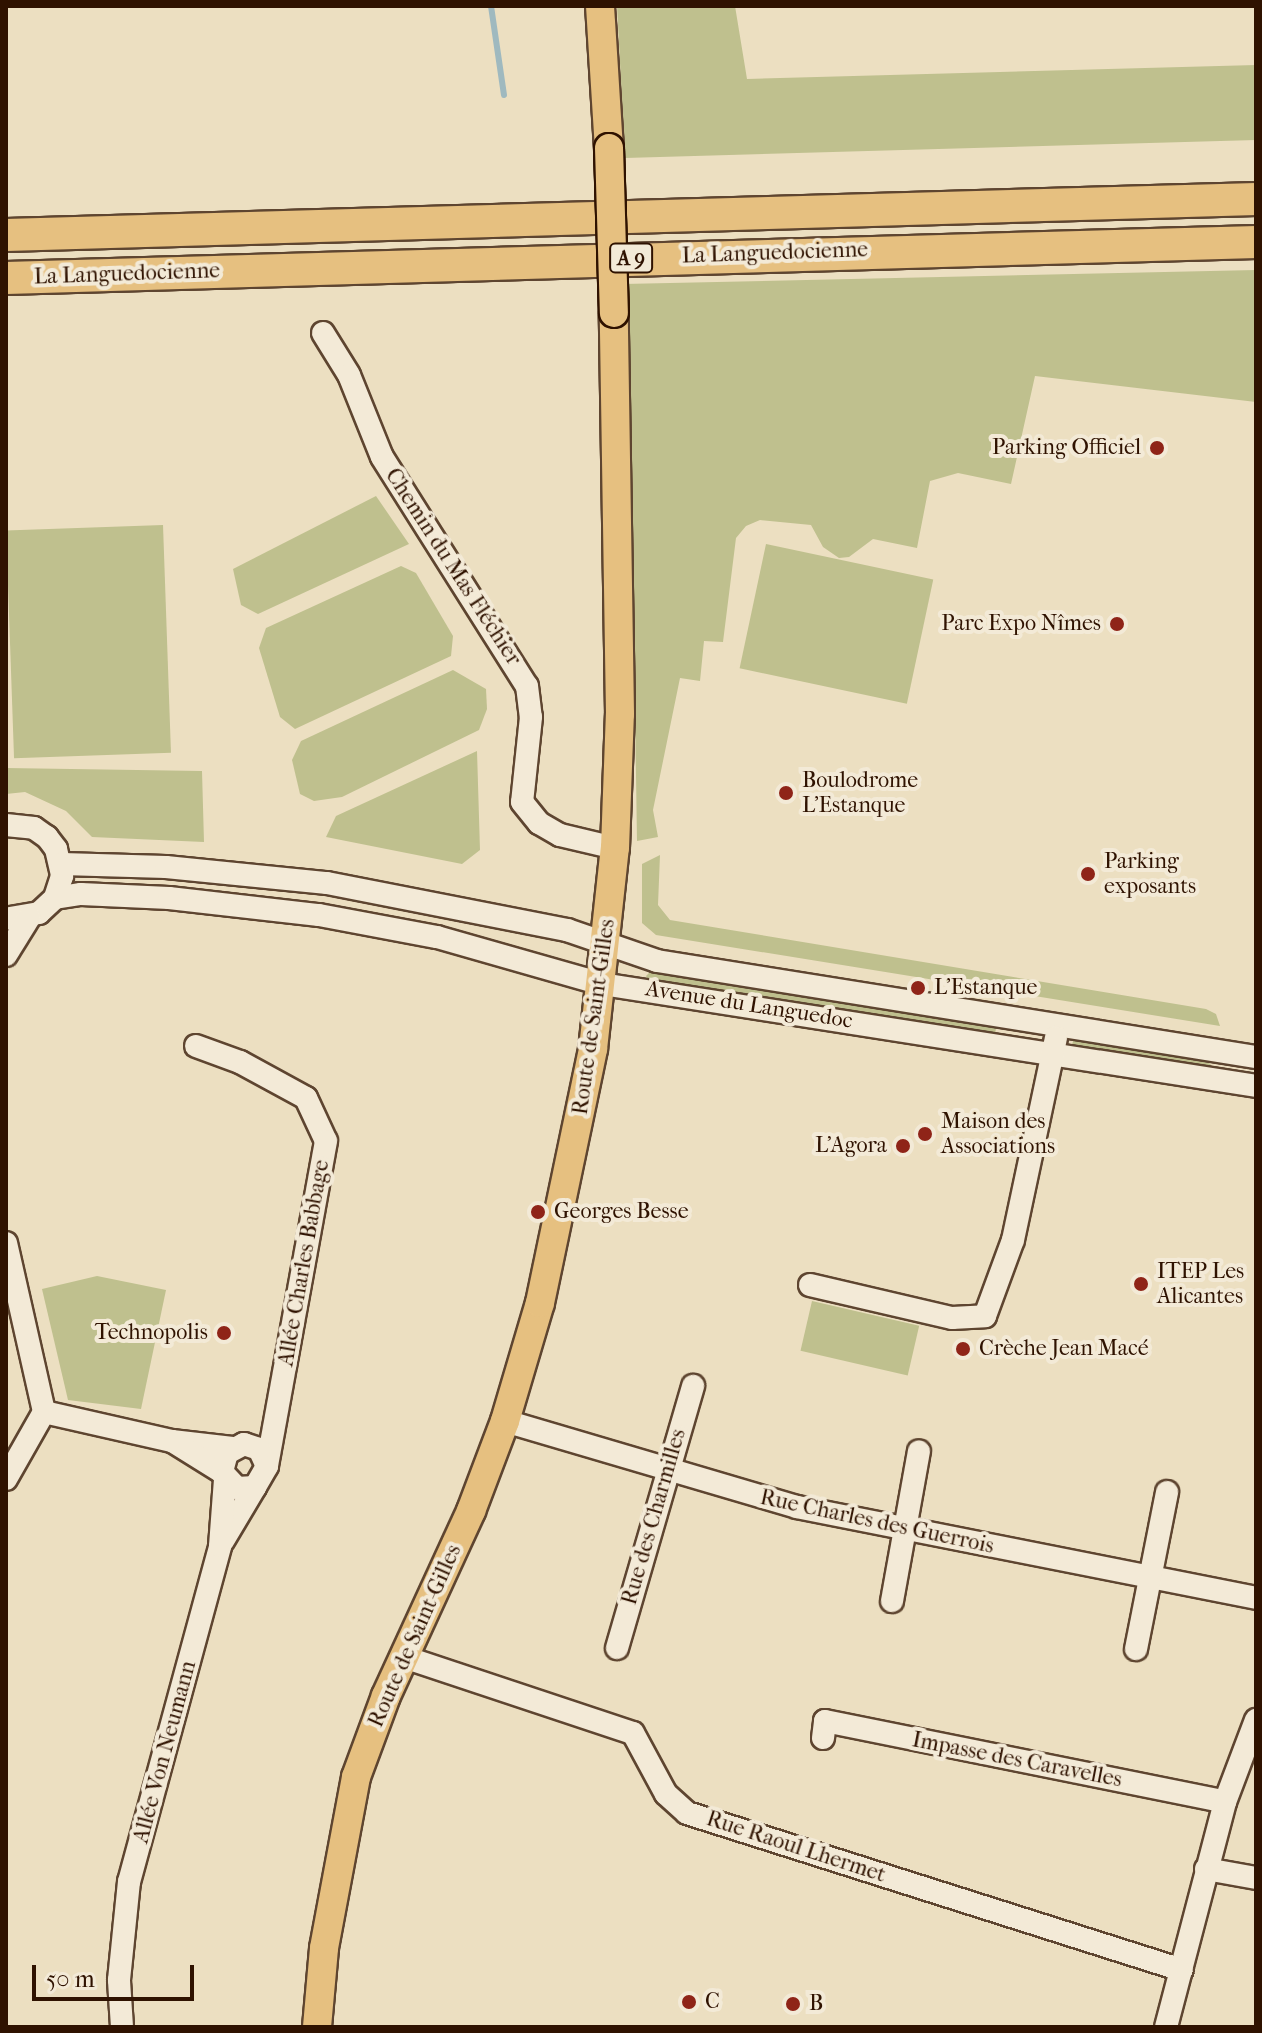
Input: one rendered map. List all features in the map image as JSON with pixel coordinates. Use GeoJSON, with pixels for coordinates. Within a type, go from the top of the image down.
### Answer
{"type":"FeatureCollection","features":[{"type":"Feature","properties":{"kind":"highway","name":"La Languedocienne"},"geometry":{"type":"LineString","coordinates":[[6,235],[1256,199]]}},
{"type":"Feature","properties":{"kind":"highway","name":"La Languedocienne"},"geometry":{"type":"LineString","coordinates":[[6,278],[1256,242]]}},
{"type":"Feature","properties":{"kind":"main road","name":"Route de Saint-Gilles"},"geometry":{"type":"LineString","coordinates":[[317,2027],[356,1777],[505,1421],[546,1274],[602,984],[615,848],[620,534],[609,148],[600,6]]}},
{"type":"Feature","properties":{"kind":"main road","name":"Route de Saint-Gilles"},"geometry":{"type":"LineString","coordinates":[[321,1987],[324,2027]]}},
{"type":"Feature","properties":{"kind":"street","name":"Chemin du Mas Fléchier"},"geometry":{"type":"LineString","coordinates":[[323,333],[349,375],[382,457],[527,686],[531,717],[522,802],[539,823],[560,835],[615,848]]}},
{"type":"Feature","properties":{"kind":"street"},"geometry":{"type":"LineString","coordinates":[[6,825],[34,828],[47,837],[62,864],[55,898],[29,918],[6,955]]}},
{"type":"Feature","properties":{"kind":"street","name":"Avenue du Languedoc"},"geometry":{"type":"LineString","coordinates":[[62,864],[166,867],[327,883],[567,930],[607,947],[657,961],[1256,1057]]}},
{"type":"Feature","properties":{"kind":"street","name":"Avenue du Languedoc"},"geometry":{"type":"LineString","coordinates":[[55,898],[81,894],[169,898],[319,915],[437,937],[602,984],[1256,1086]]}},
{"type":"Feature","properties":{"kind":"street"},"geometry":{"type":"LineString","coordinates":[[6,919],[29,918]]}},
{"type":"Feature","properties":{"kind":"street"},"geometry":{"type":"LineString","coordinates":[[810,1285],[952,1318],[985,1316],[1013,1240],[1058,1025]]}},
{"type":"Feature","properties":{"kind":"street","name":"Allée Charles Babbage"},"geometry":{"type":"LineString","coordinates":[[196,1046],[240,1062],[306,1098],[326,1141],[267,1466]]}},
{"type":"Feature","properties":{"kind":"street"},"geometry":{"type":"LineString","coordinates":[[6,1243],[44,1412],[6,1479]]}},
{"type":"Feature","properties":{"kind":"street","name":"Rue des Charmilles"},"geometry":{"type":"LineString","coordinates":[[617,1648],[693,1386]]}},
{"type":"Feature","properties":{"kind":"street"},"geometry":{"type":"LineString","coordinates":[[224,1475],[223,1459],[278,1410]]}},
{"type":"Feature","properties":{"kind":"street"},"geometry":{"type":"LineString","coordinates":[[44,1412],[172,1441],[259,1449],[267,1466],[220,1546]]}},
{"type":"Feature","properties":{"kind":"street","name":"Rue Charles des Guerrois"},"geometry":{"type":"LineString","coordinates":[[505,1421],[666,1472],[797,1507],[1256,1598]]}},
{"type":"Feature","properties":{"kind":"street"},"geometry":{"type":"LineString","coordinates":[[172,1441],[224,1475],[237,1488],[255,1487]]}},
{"type":"Feature","properties":{"kind":"street"},"geometry":{"type":"LineString","coordinates":[[892,1601],[919,1451]]}},
{"type":"Feature","properties":{"kind":"street","name":"Allée Von Neumann"},"geometry":{"type":"LineString","coordinates":[[122,2027],[119,1980],[129,1882],[220,1546],[224,1475]]}},
{"type":"Feature","properties":{"kind":"street"},"geometry":{"type":"LineString","coordinates":[[1136,1649],[1167,1492]]}},
{"type":"Feature","properties":{"kind":"street","name":"Rue Raoul Lhermet"},"geometry":{"type":"LineString","coordinates":[[404,1657],[633,1733],[666,1794],[687,1813],[1182,1970]]}},
{"type":"Feature","properties":{"kind":"street"},"geometry":{"type":"LineString","coordinates":[[1166,2027],[1225,1802],[1256,1720]]}},
{"type":"Feature","properties":{"kind":"street","name":"Impasse des Caravelles"},"geometry":{"type":"LineString","coordinates":[[823,1738],[825,1721],[1225,1802]]}},
{"type":"Feature","properties":{"kind":"street"},"geometry":{"type":"LineString","coordinates":[[1206,1869],[1256,1878]]}},
{"type":"Feature","properties":{"kind":"green space"},"geometry":{"type":"Polygon","coordinates":[[[617,6],[735,6],[747,79],[1256,65],[1256,140],[625,158],[617,6]]]}},
{"type":"Feature","properties":{"kind":"green space"},"geometry":{"type":"Polygon","coordinates":[[[1256,270],[1256,402],[1035,376],[1011,484],[958,473],[930,481],[917,548],[873,539],[849,557],[839,558],[823,547],[811,525],[760,520],[746,526],[736,538],[723,642],[704,641],[700,681],[680,678],[653,810],[658,837],[637,841],[629,320],[623,284],[1256,270]]]}},
{"type":"Feature","properties":{"kind":"green space"},"geometry":{"type":"Polygon","coordinates":[[[376,496],[409,544],[258,614],[241,605],[233,569],[376,496]]]}},
{"type":"Feature","properties":{"kind":"green space"},"geometry":{"type":"Polygon","coordinates":[[[163,525],[171,753],[14,758],[6,530],[163,525]]]}},
{"type":"Feature","properties":{"kind":"green space"},"geometry":{"type":"Polygon","coordinates":[[[766,544],[933,580],[907,704],[740,668],[766,544]]]}},
{"type":"Feature","properties":{"kind":"green space"},"geometry":{"type":"Polygon","coordinates":[[[401,566],[416,573],[453,636],[451,656],[295,729],[280,717],[259,648],[266,628],[401,566]]]}},
{"type":"Feature","properties":{"kind":"green space"},"geometry":{"type":"Polygon","coordinates":[[[453,670],[486,689],[487,709],[479,730],[342,797],[314,801],[300,794],[292,760],[301,741],[453,670]]]}},
{"type":"Feature","properties":{"kind":"green space"},"geometry":{"type":"Polygon","coordinates":[[[477,751],[480,850],[462,864],[326,837],[336,816],[477,751]]]}},
{"type":"Feature","properties":{"kind":"green space"},"geometry":{"type":"Polygon","coordinates":[[[6,768],[202,771],[204,842],[92,837],[66,811],[25,792],[6,794],[6,768]]]}},
{"type":"Feature","properties":{"kind":"green space"},"geometry":{"type":"Polygon","coordinates":[[[660,855],[658,905],[670,920],[1206,1009],[1216,1014],[1220,1026],[656,935],[642,923],[642,864],[660,855]]]}},
{"type":"Feature","properties":{"kind":"green space"},"geometry":{"type":"Polygon","coordinates":[[[651,971],[996,1027],[995,1036],[649,981],[646,976],[651,971]]]}},
{"type":"Feature","properties":{"kind":"green space"},"geometry":{"type":"Polygon","coordinates":[[[1074,1039],[1206,1060],[1211,1065],[1210,1069],[1071,1047],[1074,1039]]]}},
{"type":"Feature","properties":{"kind":"green space"},"geometry":{"type":"Polygon","coordinates":[[[97,1276],[166,1290],[141,1409],[68,1400],[42,1289],[97,1276]]]}},
{"type":"Feature","properties":{"kind":"green space"},"geometry":{"type":"Polygon","coordinates":[[[812,1301],[919,1326],[908,1375],[801,1351],[812,1301]]]}},
{"type":"Feature","properties":{"kind":"waterway"},"geometry":{"type":"LineString","coordinates":[[491,6],[504,95]]}},
{"type":"Feature","properties":{"kind":"place","name":"Parking Officiel"},"geometry":{"type":"Point","coordinates":[1157,448]}},
{"type":"Feature","properties":{"kind":"place","name":"Parc Expo Nîmes"},"geometry":{"type":"Point","coordinates":[1117,624]}},
{"type":"Feature","properties":{"kind":"place","name":"Boulodrome L'Estanque"},"geometry":{"type":"Point","coordinates":[786,793]}},
{"type":"Feature","properties":{"kind":"place","name":"Parking exposants"},"geometry":{"type":"Point","coordinates":[1088,874]}},
{"type":"Feature","properties":{"kind":"place","name":"L'Estanque"},"geometry":{"type":"Point","coordinates":[918,988]}},
{"type":"Feature","properties":{"kind":"place","name":"Maison des Associations"},"geometry":{"type":"Point","coordinates":[925,1134]}},
{"type":"Feature","properties":{"kind":"place","name":"L'Agora"},"geometry":{"type":"Point","coordinates":[903,1146]}},
{"type":"Feature","properties":{"kind":"place","name":"Georges Besse"},"geometry":{"type":"Point","coordinates":[538,1212]}},
{"type":"Feature","properties":{"kind":"place","name":"ITEP Les Alicantes"},"geometry":{"type":"Point","coordinates":[1141,1284]}},
{"type":"Feature","properties":{"kind":"place","name":"Technopolis"},"geometry":{"type":"Point","coordinates":[224,1333]}},
{"type":"Feature","properties":{"kind":"place","name":"Crèche Jean Macé"},"geometry":{"type":"Point","coordinates":[963,1349]}},
{"type":"Feature","properties":{"kind":"place","name":"C"},"geometry":{"type":"Point","coordinates":[689,2002]}},
{"type":"Feature","properties":{"kind":"place","name":"B"},"geometry":{"type":"Point","coordinates":[793,2004]}}]}
